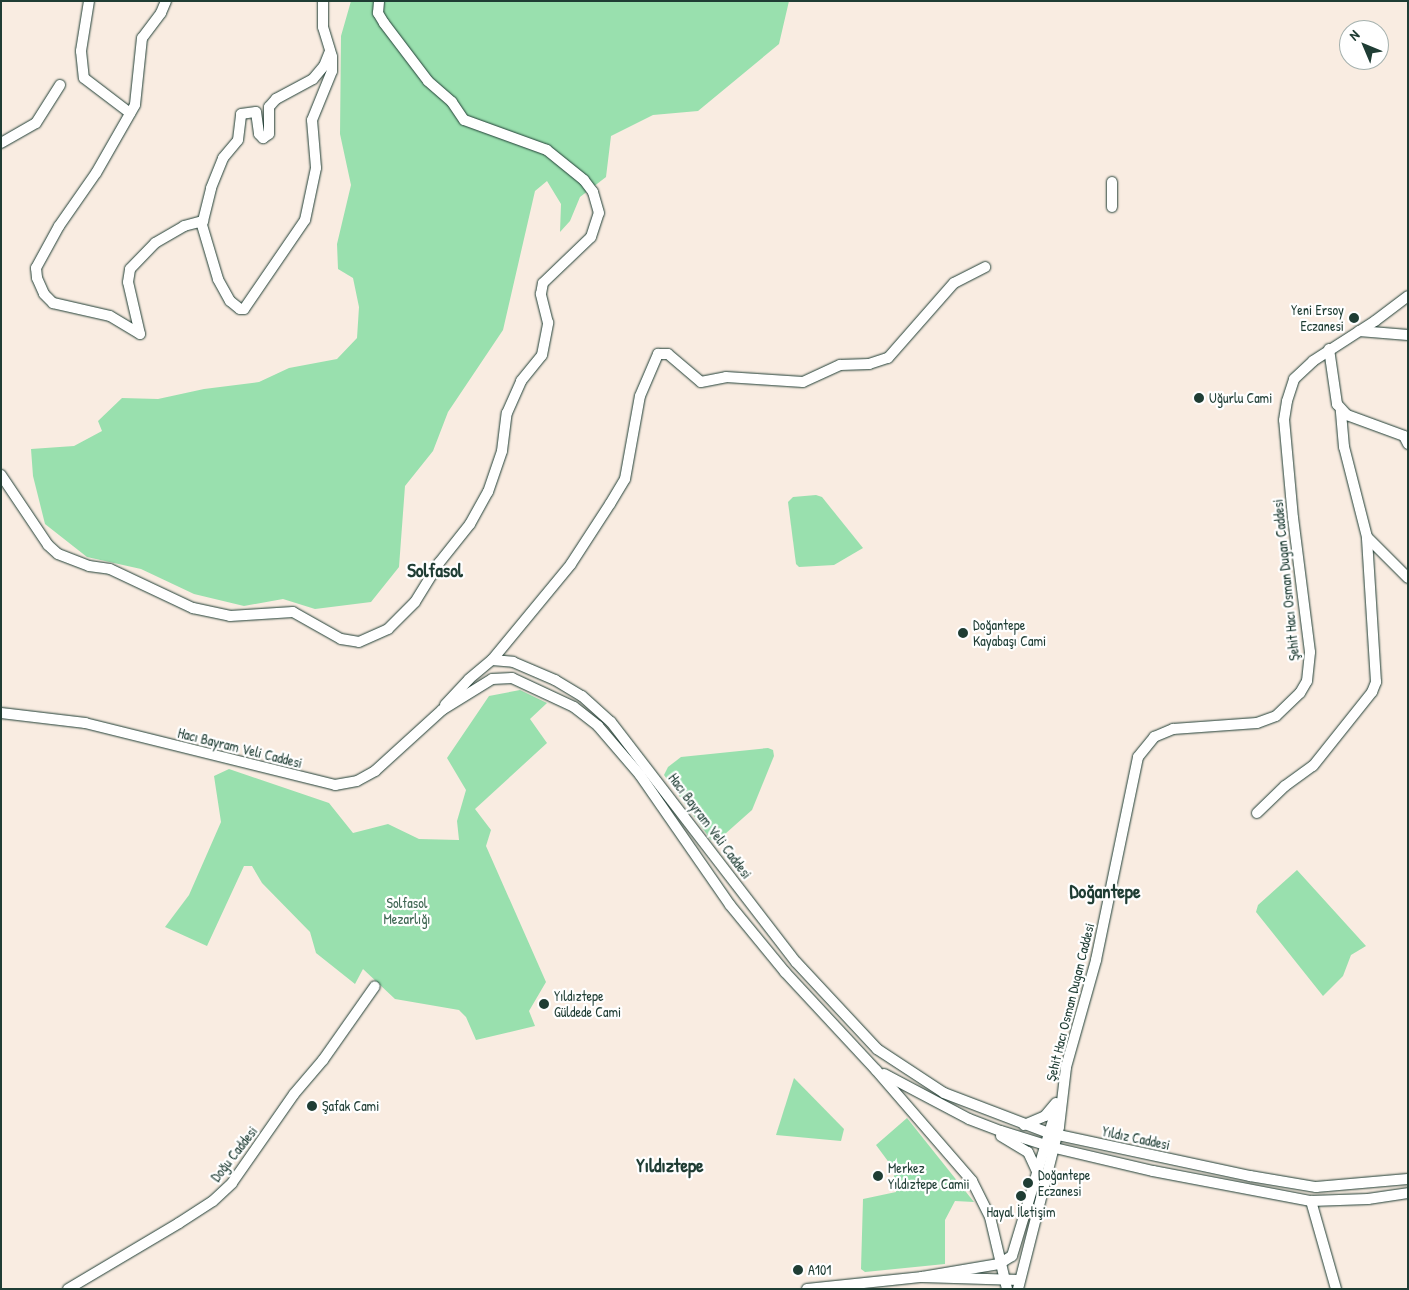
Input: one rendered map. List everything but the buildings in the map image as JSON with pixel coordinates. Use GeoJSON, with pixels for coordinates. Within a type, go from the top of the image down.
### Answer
{"type":"FeatureCollection","features":[{"type":"Feature","properties":{"kind":"main road"},"geometry":{"type":"LineString","coordinates":[[89,1],[81,51],[84,78],[130,113]]}},
{"type":"Feature","properties":{"kind":"main road"},"geometry":{"type":"LineString","coordinates":[[166,1],[161,13],[142,38],[135,106],[96,173],[59,226],[36,268],[44,294],[53,303],[110,316],[140,334],[128,282],[130,268],[156,243],[184,226],[203,221]]}},
{"type":"Feature","properties":{"kind":"main road"},"geometry":{"type":"LineString","coordinates":[[322,1],[323,27],[330,51],[332,71],[312,120],[316,168],[305,220],[244,309],[230,301],[218,279],[203,221],[211,188],[223,158],[238,140],[241,114],[256,112],[259,134],[263,138],[269,134],[269,106],[276,99],[313,79],[324,66],[330,51]]}},
{"type":"Feature","properties":{"kind":"main road"},"geometry":{"type":"LineString","coordinates":[[1,475],[48,545],[58,554],[89,566],[110,569],[193,608],[230,616],[293,612],[341,638],[359,642],[388,629],[415,602],[439,563],[470,524],[488,492],[503,445],[507,413],[521,381],[542,355],[548,322],[541,294],[543,283],[591,236],[599,213],[593,192],[584,180],[547,150],[464,120],[452,102],[428,81],[384,22],[378,13],[379,1]]}},
{"type":"Feature","properties":{"kind":"main road"},"geometry":{"type":"LineString","coordinates":[[1,143],[36,123],[60,85]]}},
{"type":"Feature","properties":{"kind":"main road"},"geometry":{"type":"LineString","coordinates":[[1112,182],[1112,207]]}},
{"type":"Feature","properties":{"kind":"main road"},"geometry":{"type":"LineString","coordinates":[[442,710],[469,679],[492,660],[571,564],[625,479],[640,396],[658,354],[668,354],[701,382],[726,377],[803,382],[840,365],[869,364],[888,358],[954,283],[985,267]]}},
{"type":"Feature","properties":{"kind":"main road","name":"Şehit Hacı Osman Dugan Caddesi"},"geometry":{"type":"LineString","coordinates":[[1050,1146],[1061,1095],[1096,960],[1138,757],[1154,738],[1173,728],[1257,723],[1276,716],[1292,703],[1306,681],[1310,652],[1284,420],[1294,379],[1329,349],[1359,331],[1408,296]]}},
{"type":"Feature","properties":{"kind":"main road"},"geometry":{"type":"LineString","coordinates":[[1359,331],[1408,335]]}},
{"type":"Feature","properties":{"kind":"main road"},"geometry":{"type":"LineString","coordinates":[[1329,349],[1337,404],[1341,409],[1347,415],[1404,436],[1408,444]]}},
{"type":"Feature","properties":{"kind":"main road"},"geometry":{"type":"LineString","coordinates":[[1257,813],[1285,786],[1313,766],[1372,692],[1376,682],[1367,537],[1344,447],[1341,409]]}},
{"type":"Feature","properties":{"kind":"main road"},"geometry":{"type":"LineString","coordinates":[[1367,537],[1408,578]]}},
{"type":"Feature","properties":{"kind":"main road"},"geometry":{"type":"LineString","coordinates":[[492,660],[492,680]]}},
{"type":"Feature","properties":{"kind":"main road","name":"Hacı Bayram Veli Caddesi"},"geometry":{"type":"LineString","coordinates":[[492,660],[513,662],[555,680],[582,696],[611,722],[641,756],[774,935],[877,1049]]}},
{"type":"Feature","properties":{"kind":"main road"},"geometry":{"type":"LineString","coordinates":[[442,710],[492,680],[512,678],[545,690],[574,707],[598,726],[640,775],[755,937],[876,1070],[978,1190],[990,1216],[1005,1285]]}},
{"type":"Feature","properties":{"kind":"main road","name":"Hacı Bayram Veli Caddesi"},"geometry":{"type":"LineString","coordinates":[[3,712],[101,727],[335,785],[357,781],[375,772],[442,710]]}},
{"type":"Feature","properties":{"kind":"main road","name":"Doğu Caddesi"},"geometry":{"type":"LineString","coordinates":[[68,1289],[185,1219],[232,1184],[294,1094],[323,1060],[375,986]]}},
{"type":"Feature","properties":{"kind":"main road","name":"Yıldız Caddesi"},"geometry":{"type":"LineString","coordinates":[[877,1049],[944,1093],[1024,1125],[1053,1134],[1316,1187],[1408,1179]]}},
{"type":"Feature","properties":{"kind":"main road","name":"Yıldız Caddesi"},"geometry":{"type":"LineString","coordinates":[[876,1070],[969,1119],[1050,1146],[1153,1171],[1311,1201],[1368,1199],[1408,1193]]}},
{"type":"Feature","properties":{"kind":"main road"},"geometry":{"type":"LineString","coordinates":[[1024,1125],[1045,1116],[1061,1095]]}},
{"type":"Feature","properties":{"kind":"main road"},"geometry":{"type":"LineString","coordinates":[[969,1119],[1028,1152],[1038,1173]]}},
{"type":"Feature","properties":{"kind":"main road"},"geometry":{"type":"LineString","coordinates":[[1001,1263],[1015,1250],[1038,1173],[1050,1146]]}},
{"type":"Feature","properties":{"kind":"main road"},"geometry":{"type":"LineString","coordinates":[[1019,1281],[1050,1146]]}},
{"type":"Feature","properties":{"kind":"main road"},"geometry":{"type":"LineString","coordinates":[[1311,1201],[1336,1289]]}},
{"type":"Feature","properties":{"kind":"main road"},"geometry":{"type":"LineString","coordinates":[[807,1289],[922,1277],[1001,1263],[1017,1266],[1019,1281]]}},
{"type":"Feature","properties":{"kind":"main road"},"geometry":{"type":"LineString","coordinates":[[922,1277],[1005,1285],[1019,1281]]}},
{"type":"Feature","properties":{"kind":"green space"},"geometry":{"type":"Polygon","coordinates":[[[351,1],[789,1],[779,44],[698,111],[653,115],[611,136],[606,177],[580,197],[570,221],[560,232],[561,204],[547,181],[535,191],[503,330],[448,412],[433,451],[405,486],[399,567],[371,602],[315,609],[283,599],[244,606],[194,594],[141,569],[87,557],[45,524],[33,476],[31,449],[74,446],[102,431],[98,421],[122,398],[158,399],[204,389],[259,382],[289,368],[337,359],[357,338],[359,307],[353,278],[338,269],[337,244],[351,185],[340,134],[341,36],[351,1]]]}},
{"type":"Feature","properties":{"kind":"green space"},"geometry":{"type":"Polygon","coordinates":[[[816,495],[822,497],[863,548],[834,565],[799,567],[796,564],[788,502],[793,497],[816,495]]]}},
{"type":"Feature","properties":{"kind":"green space","name":"Solfasol Mezarlığı"},"geometry":{"type":"Polygon","coordinates":[[[520,690],[547,703],[530,719],[547,743],[475,809],[491,830],[486,846],[546,982],[529,1011],[535,1026],[476,1040],[466,1017],[459,1010],[395,999],[363,969],[355,984],[316,953],[310,932],[262,883],[252,866],[244,866],[207,946],[165,927],[189,895],[221,822],[214,776],[229,769],[329,803],[353,833],[388,824],[419,839],[459,840],[457,821],[466,790],[447,758],[489,696],[520,690]]]}},
{"type":"Feature","properties":{"kind":"green space"},"geometry":{"type":"Polygon","coordinates":[[[768,748],[773,750],[774,756],[752,810],[716,842],[711,840],[664,775],[668,767],[681,757],[768,748]]]}},
{"type":"Feature","properties":{"kind":"green space"},"geometry":{"type":"Polygon","coordinates":[[[1297,870],[1366,946],[1351,955],[1343,976],[1323,996],[1256,912],[1258,905],[1297,870]]]}},
{"type":"Feature","properties":{"kind":"green space"},"geometry":{"type":"Polygon","coordinates":[[[794,1078],[844,1129],[841,1141],[776,1135],[794,1078]]]}},
{"type":"Feature","properties":{"kind":"green space"},"geometry":{"type":"Polygon","coordinates":[[[907,1118],[974,1202],[955,1201],[945,1220],[945,1264],[865,1272],[861,1269],[863,1199],[896,1192],[893,1168],[876,1145],[907,1118]]]}},
{"type":"Feature","properties":{"kind":"place","name":"Yeni Ersoy Eczanesi"},"geometry":{"type":"Point","coordinates":[1354,318]}},
{"type":"Feature","properties":{"kind":"place","name":"Uğurlu Cami"},"geometry":{"type":"Point","coordinates":[1199,398]}},
{"type":"Feature","properties":{"kind":"place","name":"Doğantepe Kayabaşı Cami"},"geometry":{"type":"Point","coordinates":[963,633]}},
{"type":"Feature","properties":{"kind":"place","name":"Yıldıztepe Güldede Cami"},"geometry":{"type":"Point","coordinates":[544,1004]}},
{"type":"Feature","properties":{"kind":"place","name":"Şafak Cami"},"geometry":{"type":"Point","coordinates":[312,1106]}},
{"type":"Feature","properties":{"kind":"place","name":"Merkez Yıldıztepe Camii"},"geometry":{"type":"Point","coordinates":[878,1176]}},
{"type":"Feature","properties":{"kind":"place","name":"Doğantepe Eczanesi"},"geometry":{"type":"Point","coordinates":[1028,1183]}},
{"type":"Feature","properties":{"kind":"place","name":"Hayal İletişim"},"geometry":{"type":"Point","coordinates":[1021,1196]}},
{"type":"Feature","properties":{"kind":"place","name":"A101"},"geometry":{"type":"Point","coordinates":[798,1270]}},
{"type":"Feature","properties":{"kind":"district","name":"Solfasol"},"geometry":{"type":"Point","coordinates":[435,571]}},
{"type":"Feature","properties":{"kind":"district","name":"Doğantepe"},"geometry":{"type":"Point","coordinates":[1105,892]}},
{"type":"Feature","properties":{"kind":"district","name":"Yıldıztepe"},"geometry":{"type":"Point","coordinates":[670,1166]}}]}
